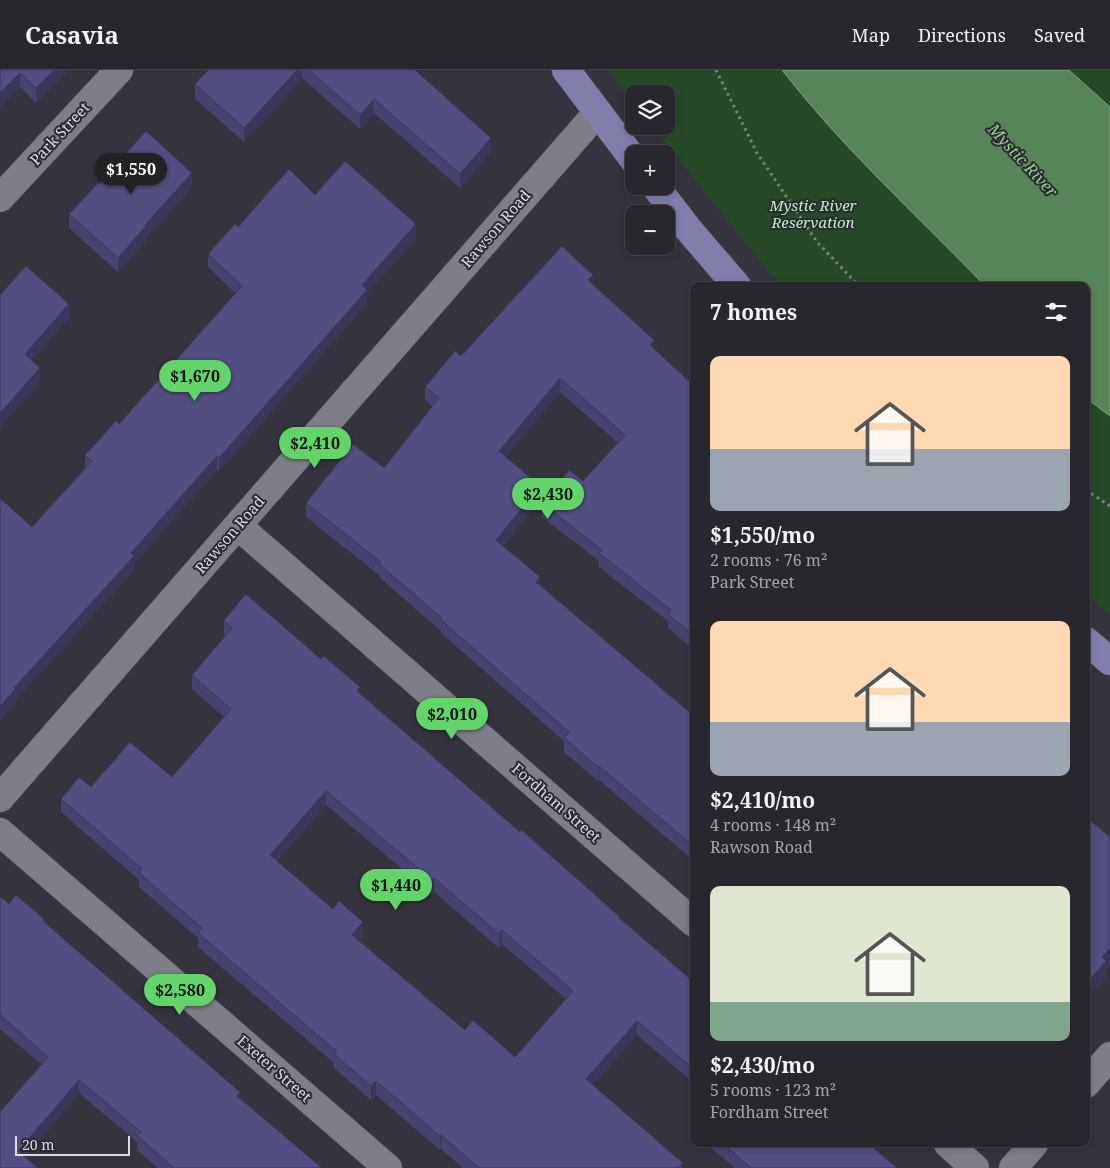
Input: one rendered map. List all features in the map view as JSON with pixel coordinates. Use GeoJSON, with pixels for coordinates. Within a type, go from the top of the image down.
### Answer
{"type":"FeatureCollection","features":[{"type":"Feature","properties":{"kind":"main road"},"geometry":{"type":"LineString","coordinates":[[566,70],[625,149]]}},
{"type":"Feature","properties":{"kind":"main road"},"geometry":{"type":"LineString","coordinates":[[662,195],[688,230],[734,282]]}},
{"type":"Feature","properties":{"kind":"main road"},"geometry":{"type":"LineString","coordinates":[[1090,644],[1110,661]]}},
{"type":"Feature","properties":{"kind":"street","name":"Park Street"},"geometry":{"type":"LineString","coordinates":[[0,198],[119,70]]}},
{"type":"Feature","properties":{"kind":"street","name":"Rawson Road"},"geometry":{"type":"LineString","coordinates":[[0,798],[597,113]]}},
{"type":"Feature","properties":{"kind":"street","name":"Fordham Street"},"geometry":{"type":"LineString","coordinates":[[238,526],[690,920]]}},
{"type":"Feature","properties":{"kind":"street","name":"Exeter Street"},"geometry":{"type":"LineString","coordinates":[[0,832],[388,1168]]}},
{"type":"Feature","properties":{"kind":"street"},"geometry":{"type":"LineString","coordinates":[[1090,1079],[1110,1056]]}},
{"type":"Feature","properties":{"kind":"street"},"geometry":{"type":"LineString","coordinates":[[951,1147],[975,1168]]}},
{"type":"Feature","properties":{"kind":"street"},"geometry":{"type":"LineString","coordinates":[[1013,1168],[1031,1147]]}},
{"type":"Feature","properties":{"kind":"path"},"geometry":{"type":"LineString","coordinates":[[716,70],[757,153],[817,242],[855,282]]}},
{"type":"Feature","properties":{"kind":"path"},"geometry":{"type":"LineString","coordinates":[[1090,493],[1110,506]]}},
{"type":"Feature","properties":{"kind":"green space","name":"Mystic River Reservation"},"geometry":{"type":"Polygon","coordinates":[[[610,70],[782,70],[809,105],[869,171],[981,282],[778,282],[675,155],[675,145],[667,145],[659,135],[675,135],[675,85],[625,85],[625,91],[610,70]]]}},
{"type":"Feature","properties":{"kind":"green space"},"geometry":{"type":"Polygon","coordinates":[[[1069,70],[1110,70],[1110,107],[1074,74],[1069,70]]]}},
{"type":"Feature","properties":{"kind":"green space"},"geometry":{"type":"Polygon","coordinates":[[[1090,401],[1110,416],[1110,614],[1090,598],[1090,401]]]}},
{"type":"Feature","properties":{"kind":"water","name":"Mystic River"},"geometry":{"type":"Polygon","coordinates":[[[782,70],[1069,70],[1110,107],[1110,416],[1090,401],[1090,282],[981,282],[880,181],[805,99],[782,70]]]}},
{"type":"Feature","properties":{"kind":"building"},"geometry":{"type":"Polygon","coordinates":[[[0,70],[54,70],[36,88],[20,73],[0,93],[0,70]]]}},
{"type":"Feature","properties":{"kind":"building"},"geometry":{"type":"Polygon","coordinates":[[[208,70],[297,70],[244,128],[195,84],[208,70]]]}},
{"type":"Feature","properties":{"kind":"building"},"geometry":{"type":"Polygon","coordinates":[[[309,70],[415,70],[491,138],[460,174],[374,99],[360,115],[309,70]]]}},
{"type":"Feature","properties":{"kind":"building"},"geometry":{"type":"Polygon","coordinates":[[[146,131],[192,173],[118,258],[69,214],[99,184],[146,131]]]}},
{"type":"Feature","properties":{"kind":"building"},"geometry":{"type":"Polygon","coordinates":[[[345,161],[416,224],[362,285],[367,290],[219,458],[217,456],[131,553],[134,556],[14,688],[16,689],[0,706],[0,498],[32,527],[92,461],[85,455],[116,421],[119,424],[242,286],[208,254],[235,224],[238,227],[289,169],[315,195],[345,161]]]}},
{"type":"Feature","properties":{"kind":"building"},"geometry":{"type":"Polygon","coordinates":[[[562,246],[593,275],[588,280],[654,340],[650,345],[690,382],[690,633],[668,614],[671,610],[599,553],[602,550],[542,503],[569,470],[583,481],[625,435],[560,378],[499,451],[540,486],[496,540],[540,577],[536,582],[690,713],[690,844],[564,738],[569,732],[379,564],[381,562],[306,503],[353,444],[384,468],[439,398],[425,387],[455,351],[461,356],[562,246]]]}},
{"type":"Feature","properties":{"kind":"building"},"geometry":{"type":"Polygon","coordinates":[[[26,266],[69,304],[25,354],[40,368],[0,413],[0,295],[26,266]]]}},
{"type":"Feature","properties":{"kind":"building"},"geometry":{"type":"Polygon","coordinates":[[[246,594],[321,659],[324,656],[360,687],[357,691],[520,832],[522,830],[619,918],[690,979],[690,1066],[637,1021],[586,1079],[683,1163],[678,1168],[479,1168],[376,1081],[371,1086],[334,1054],[336,1051],[198,933],[202,928],[139,873],[142,869],[61,799],[79,777],[91,787],[130,742],[172,777],[231,709],[192,675],[232,628],[224,620],[246,594]],[[326,791],[270,855],[333,909],[339,901],[363,922],[352,935],[465,1030],[473,1020],[515,1057],[573,991],[502,930],[499,934],[434,878],[432,880],[326,791]]]}},
{"type":"Feature","properties":{"kind":"building"},"geometry":{"type":"Polygon","coordinates":[[[1090,820],[1110,837],[1110,948],[1102,957],[1106,961],[1090,979],[1090,820]]]}},
{"type":"Feature","properties":{"kind":"building"},"geometry":{"type":"Polygon","coordinates":[[[16,895],[45,920],[43,921],[240,1092],[237,1096],[322,1168],[174,1168],[137,1136],[141,1132],[79,1080],[18,1151],[38,1168],[0,1168],[0,1112],[48,1057],[0,1015],[0,896],[9,904],[16,895]]]}},
{"type":"Feature","properties":{"kind":"building"},"geometry":{"type":"Polygon","coordinates":[[[726,1147],[872,1147],[897,1168],[751,1168],[726,1147]]]}}]}
